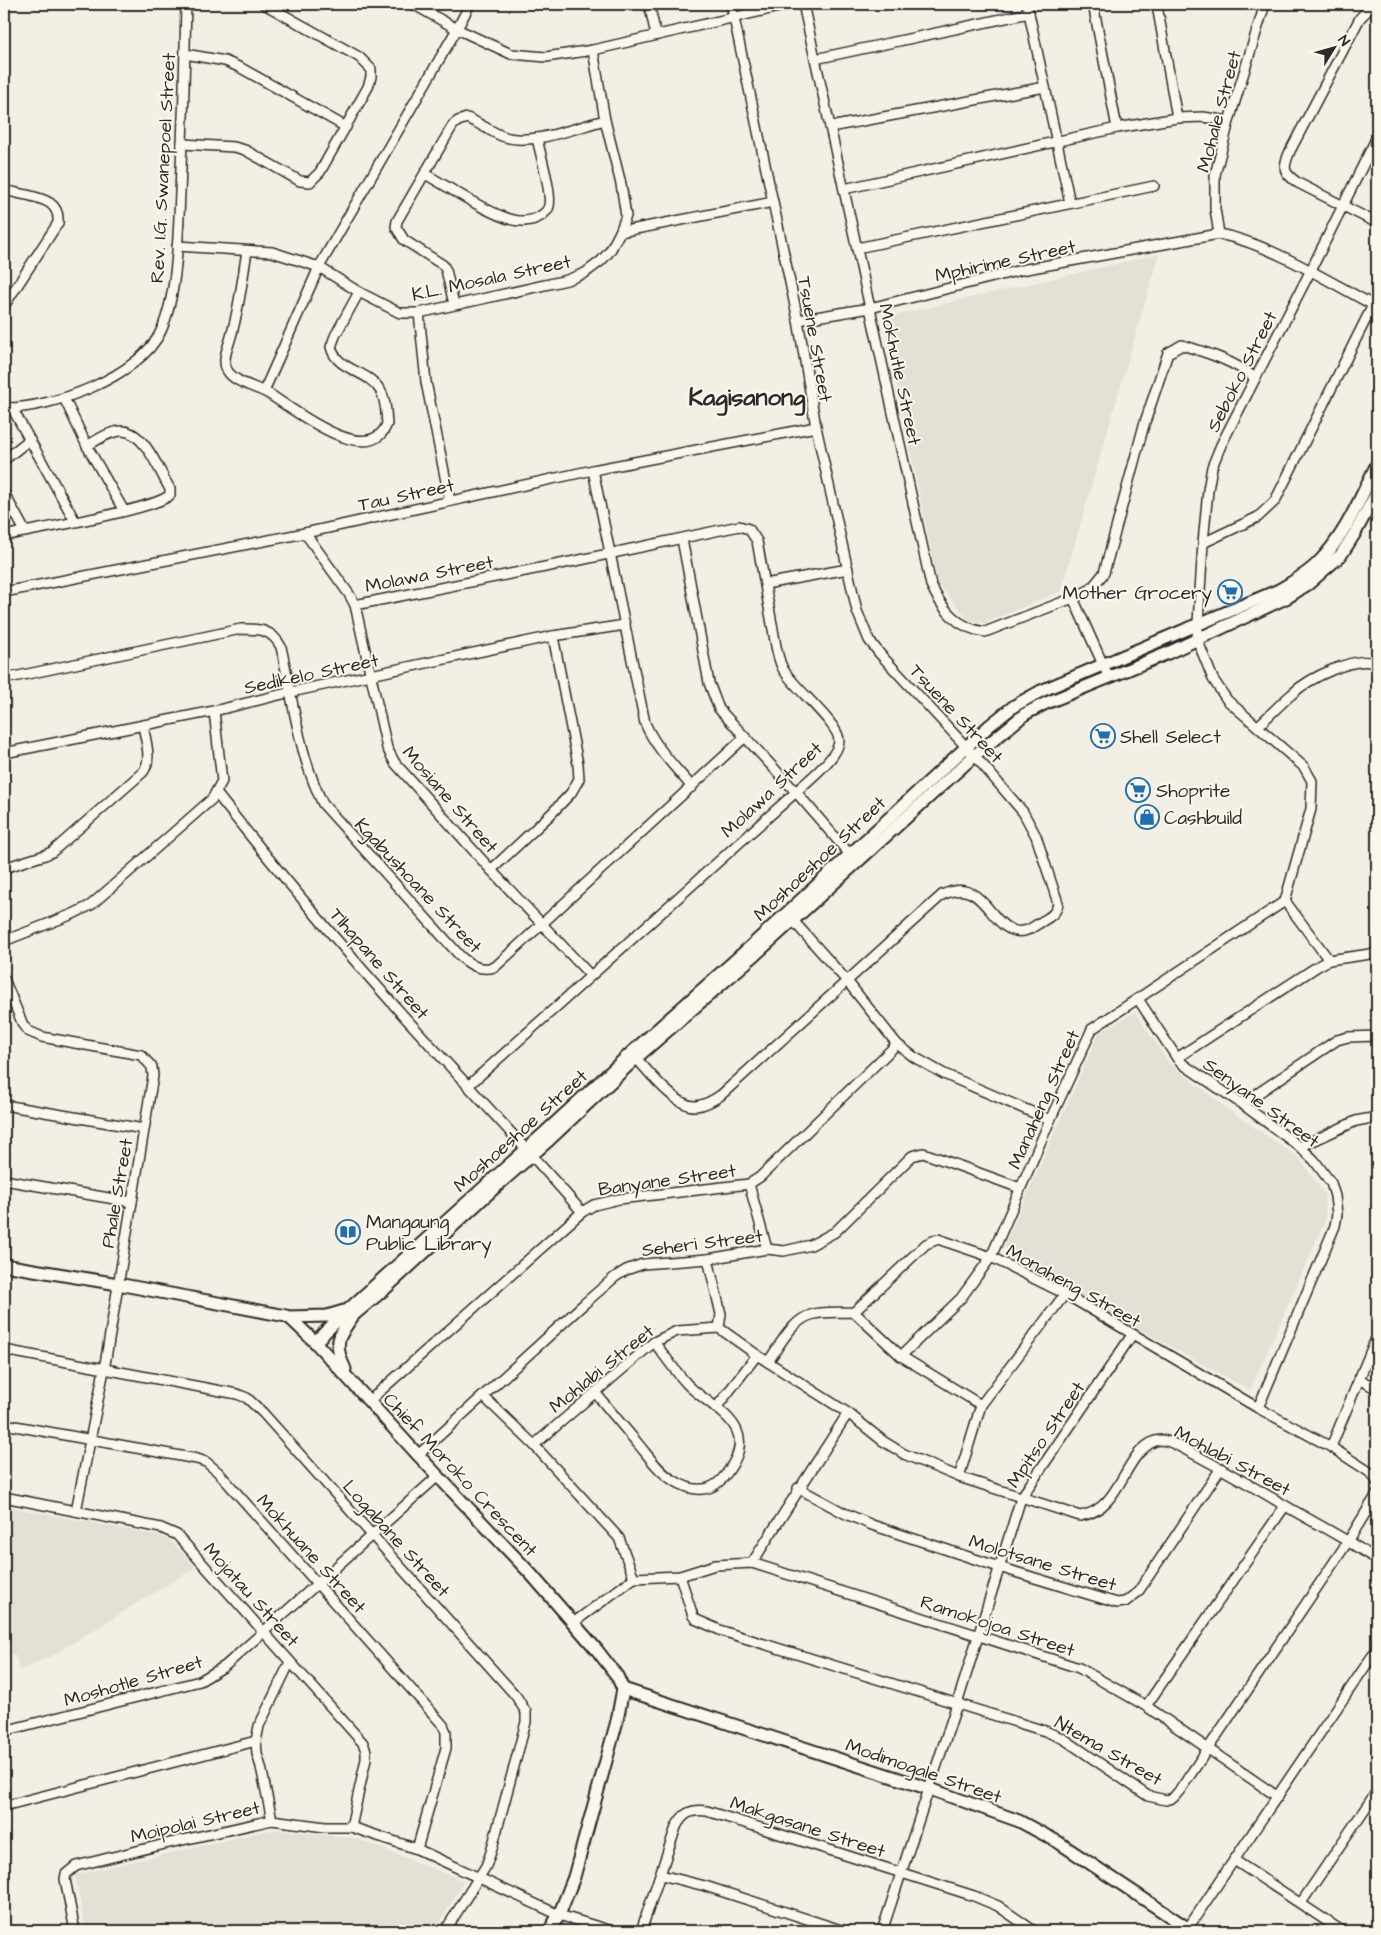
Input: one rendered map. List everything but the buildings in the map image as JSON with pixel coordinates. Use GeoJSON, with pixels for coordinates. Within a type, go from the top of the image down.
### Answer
{"type":"FeatureCollection","features":[{"type":"Feature","properties":{"kind":"street","name":"Rev. I.G. Swanepoel Street"},"geometry":{"type":"LineString","coordinates":[[8,408],[36,405],[64,398],[109,379],[137,361],[160,332],[170,302],[177,246],[186,4]]}},
{"type":"Feature","properties":{"kind":"street"},"geometry":{"type":"LineString","coordinates":[[182,144],[234,147],[245,150],[300,181],[310,182],[320,172],[368,87],[371,69],[359,57],[264,4]]}},
{"type":"Feature","properties":{"kind":"street"},"geometry":{"type":"LineString","coordinates":[[413,4],[457,29],[511,54],[546,57],[594,50],[792,4]]}},
{"type":"Feature","properties":{"kind":"street"},"geometry":{"type":"LineString","coordinates":[[264,391],[319,267],[470,4]]}},
{"type":"Feature","properties":{"kind":"street"},"geometry":{"type":"LineString","coordinates":[[649,4],[656,36]]}},
{"type":"Feature","properties":{"kind":"street","name":"Tsuene Street"},"geometry":{"type":"LineString","coordinates":[[636,1058],[682,1103],[690,1106],[705,1104],[721,1094],[942,895],[958,890],[977,896],[1004,926],[1018,932],[1026,930],[1055,913],[1058,903],[1036,836],[1023,812],[880,654],[870,640],[857,611],[816,426],[798,320],[731,4]]}},
{"type":"Feature","properties":{"kind":"street","name":"Mokhutle Street"},"geometry":{"type":"LineString","coordinates":[[803,4],[930,585],[940,603],[962,625],[975,631],[985,632],[1073,598],[1091,589],[1104,573],[1144,425],[1168,353],[1182,345],[1221,358],[1246,370],[1255,378]]}},
{"type":"Feature","properties":{"kind":"street"},"geometry":{"type":"LineString","coordinates":[[1095,4],[1117,128]]}},
{"type":"Feature","properties":{"kind":"street"},"geometry":{"type":"LineString","coordinates":[[1154,4],[1158,11],[1177,118]]}},
{"type":"Feature","properties":{"kind":"street","name":"Mohale Street"},"geometry":{"type":"LineString","coordinates":[[1219,234],[1215,175],[1229,121],[1265,4]]}},
{"type":"Feature","properties":{"kind":"street"},"geometry":{"type":"LineString","coordinates":[[1377,5],[1360,18],[1285,164],[1284,170],[1293,180],[1377,223]]}},
{"type":"Feature","properties":{"kind":"street"},"geometry":{"type":"LineString","coordinates":[[815,59],[1028,8],[1070,204]]}},
{"type":"Feature","properties":{"kind":"street","name":"K.L. Mosala Street"},"geometry":{"type":"LineString","coordinates":[[177,246],[272,252],[319,267],[359,292],[400,313],[419,313],[567,280],[585,273],[601,261],[610,251],[626,216],[594,50]]}},
{"type":"Feature","properties":{"kind":"street"},"geometry":{"type":"LineString","coordinates":[[185,54],[226,61],[346,127]]}},
{"type":"Feature","properties":{"kind":"street"},"geometry":{"type":"LineString","coordinates":[[830,127],[1045,87]]}},
{"type":"Feature","properties":{"kind":"street"},"geometry":{"type":"LineString","coordinates":[[844,189],[1057,143],[1117,128],[1177,118],[1203,117],[1229,121]]}},
{"type":"Feature","properties":{"kind":"street"},"geometry":{"type":"LineString","coordinates":[[454,304],[443,265],[404,240],[396,228],[397,221],[453,125],[462,119],[474,121],[503,136],[517,139],[537,138],[606,120]]}},
{"type":"Feature","properties":{"kind":"street","name":"Seboko Street"},"geometry":{"type":"LineString","coordinates":[[1198,639],[1203,543],[1212,467],[1377,137]]}},
{"type":"Feature","properties":{"kind":"street"},"geometry":{"type":"LineString","coordinates":[[425,174],[492,212],[514,220],[526,221],[536,218],[546,212],[549,206],[537,138]]}},
{"type":"Feature","properties":{"kind":"street"},"geometry":{"type":"LineString","coordinates":[[857,248],[1154,186]]}},
{"type":"Feature","properties":{"kind":"street"},"geometry":{"type":"LineString","coordinates":[[4,191],[51,203],[59,215],[58,222],[4,306]]}},
{"type":"Feature","properties":{"kind":"street"},"geometry":{"type":"LineString","coordinates":[[620,232],[773,202]]}},
{"type":"Feature","properties":{"kind":"street"},"geometry":{"type":"LineString","coordinates":[[1203,543],[1258,517],[1275,501],[1375,306],[1270,251],[1239,238],[1219,234]]}},
{"type":"Feature","properties":{"kind":"street","name":"Mphirime Street"},"geometry":{"type":"LineString","coordinates":[[798,320],[870,308],[1021,270],[1219,234]]}},
{"type":"Feature","properties":{"kind":"street"},"geometry":{"type":"LineString","coordinates":[[247,251],[235,325],[224,360],[227,371],[237,380],[264,391],[342,438],[359,441],[372,439],[384,432],[387,424],[384,401],[379,388],[374,382],[335,357],[331,346],[359,292]]}},
{"type":"Feature","properties":{"kind":"street"},"geometry":{"type":"LineString","coordinates":[[419,313],[426,382],[450,501]]}},
{"type":"Feature","properties":{"kind":"street"},"geometry":{"type":"LineString","coordinates":[[64,398],[87,446],[124,511]]}},
{"type":"Feature","properties":{"kind":"street"},"geometry":{"type":"LineString","coordinates":[[8,408],[29,440],[75,521]]}},
{"type":"Feature","properties":{"kind":"street","name":"Tau Street"},"geometry":{"type":"LineString","coordinates":[[4,592],[305,533],[593,470],[816,426]]}},
{"type":"Feature","properties":{"kind":"street"},"geometry":{"type":"LineString","coordinates":[[4,536],[124,511],[162,501],[171,493],[143,442],[134,434],[122,431],[104,436],[87,446]]}},
{"type":"Feature","properties":{"kind":"street"},"geometry":{"type":"LineString","coordinates":[[4,460],[29,440]]}},
{"type":"Feature","properties":{"kind":"street","name":"Moshoeshoe Street"},"geometry":{"type":"LineString","coordinates":[[853,858],[965,746],[1029,697],[1279,590],[1302,576],[1318,563],[1344,527],[1377,464]]}},
{"type":"Feature","properties":{"kind":"street"},"geometry":{"type":"LineString","coordinates":[[593,470],[645,723],[649,733],[665,756],[692,787]]}},
{"type":"Feature","properties":{"kind":"street","name":"Moshoeshoe Street"},"geometry":{"type":"LineString","coordinates":[[530,1152],[853,858],[1025,714],[1044,704],[1168,653],[1288,597],[1319,575],[1341,555],[1377,492]]}},
{"type":"Feature","properties":{"kind":"street"},"geometry":{"type":"LineString","coordinates":[[4,493],[25,532]]}},
{"type":"Feature","properties":{"kind":"street","name":"Molawa Street"},"geometry":{"type":"LineString","coordinates":[[355,605],[739,526],[748,529],[757,541],[775,641],[782,668],[799,690],[834,728],[839,740],[837,750],[828,761],[796,792],[468,1086]]}},
{"type":"Feature","properties":{"kind":"street","name":"Mosiane Street"},"geometry":{"type":"LineString","coordinates":[[305,533],[355,605],[387,748],[395,763],[491,870],[590,975]]}},
{"type":"Feature","properties":{"kind":"street"},"geometry":{"type":"LineString","coordinates":[[682,539],[710,683],[719,708],[853,858]]}},
{"type":"Feature","properties":{"kind":"street"},"geometry":{"type":"LineString","coordinates":[[765,584],[848,569]]}},
{"type":"Feature","properties":{"kind":"street"},"geometry":{"type":"LineString","coordinates":[[1073,598],[1109,678]]}},
{"type":"Feature","properties":{"kind":"street","name":"Sedikelo Street"},"geometry":{"type":"LineString","coordinates":[[4,753],[214,711],[291,692],[553,636],[625,625]]}},
{"type":"Feature","properties":{"kind":"street","name":"Kgabushoane Street"},"geometry":{"type":"LineString","coordinates":[[4,679],[241,629],[260,629],[269,632],[281,647],[304,752],[313,784],[323,804],[461,957],[473,966],[482,969],[495,967],[744,738]]}},
{"type":"Feature","properties":{"kind":"street"},"geometry":{"type":"LineString","coordinates":[[491,870],[550,815],[571,793],[579,779],[578,764],[553,636]]}},
{"type":"Feature","properties":{"kind":"street"},"geometry":{"type":"LineString","coordinates":[[1198,639],[1213,678],[1223,695],[1304,767],[1308,773],[1313,788],[1311,809],[1285,901],[1329,960]]}},
{"type":"Feature","properties":{"kind":"street"},"geometry":{"type":"LineString","coordinates":[[1258,726],[1292,693],[1315,678],[1348,664],[1364,661],[1377,664]]}},
{"type":"Feature","properties":{"kind":"street"},"geometry":{"type":"LineString","coordinates":[[4,941],[91,905],[216,794],[222,781],[214,711]]}},
{"type":"Feature","properties":{"kind":"street"},"geometry":{"type":"LineString","coordinates":[[4,868],[45,856],[52,852],[143,772],[147,767],[149,757],[143,725]]}},
{"type":"Feature","properties":{"kind":"street","name":"Tlhapane Street"},"geometry":{"type":"LineString","coordinates":[[216,794],[280,874],[400,1012],[530,1152],[582,1212]]}},
{"type":"Feature","properties":{"kind":"street","name":"Manaheng Street"},"geometry":{"type":"LineString","coordinates":[[901,1356],[961,1298],[991,1258],[1050,1120],[1092,1030],[1285,901]]}},
{"type":"Feature","properties":{"kind":"street"},"geometry":{"type":"LineString","coordinates":[[789,916],[847,981],[897,1044],[914,1057],[944,1074],[1050,1120]]}},
{"type":"Feature","properties":{"kind":"street","name":"Moshoeshoe Street"},"geometry":{"type":"LineString","coordinates":[[316,1344],[636,1058],[757,953],[789,916]]}},
{"type":"Feature","properties":{"kind":"street"},"geometry":{"type":"LineString","coordinates":[[1177,1058],[1329,960],[1377,953]]}},
{"type":"Feature","properties":{"kind":"street","name":"Phale Street"},"geometry":{"type":"LineString","coordinates":[[4,979],[20,1018],[28,1031],[42,1037],[141,1055],[148,1060],[152,1067],[153,1076],[104,1370],[76,1511]]}},
{"type":"Feature","properties":{"kind":"street","name":"Senyane Street"},"geometry":{"type":"LineString","coordinates":[[1138,999],[1177,1058],[1191,1071],[1242,1104],[1300,1147],[1314,1160],[1331,1183],[1335,1196],[1337,1214],[1335,1226],[1258,1408]]}},
{"type":"Feature","properties":{"kind":"street"},"geometry":{"type":"LineString","coordinates":[[1242,1104],[1337,1040],[1348,1037],[1377,1036]]}},
{"type":"Feature","properties":{"kind":"street","name":"Banyane Street"},"geometry":{"type":"LineString","coordinates":[[369,1400],[582,1212],[594,1205],[619,1199],[749,1184],[760,1177],[897,1044]]}},
{"type":"Feature","properties":{"kind":"street"},"geometry":{"type":"LineString","coordinates":[[4,1105],[144,1129]]}},
{"type":"Feature","properties":{"kind":"street"},"geometry":{"type":"LineString","coordinates":[[1300,1147],[1356,1121],[1377,1117]]}},
{"type":"Feature","properties":{"kind":"street","name":"Seheri Street"},"geometry":{"type":"LineString","coordinates":[[418,1455],[614,1277],[626,1270],[643,1264],[708,1258],[767,1249],[784,1250],[800,1248],[824,1239],[835,1232],[900,1167],[918,1154],[923,1153],[932,1156],[1020,1188]]}},
{"type":"Feature","properties":{"kind":"street"},"geometry":{"type":"LineString","coordinates":[[4,1180],[132,1202]]}},
{"type":"Feature","properties":{"kind":"street"},"geometry":{"type":"LineString","coordinates":[[749,1184],[767,1249]]}},
{"type":"Feature","properties":{"kind":"street","name":"Monaheng Street"},"geometry":{"type":"LineString","coordinates":[[854,1312],[926,1244],[938,1239],[946,1241],[991,1258],[1065,1294],[1258,1408],[1331,1447],[1368,1471],[1375,1477],[1377,1482]]}},
{"type":"Feature","properties":{"kind":"street"},"geometry":{"type":"LineString","coordinates":[[708,1258],[721,1314],[719,1328]]}},
{"type":"Feature","properties":{"kind":"street","name":"Chief Moroko Crescent"},"geometry":{"type":"LineString","coordinates":[[4,1265],[118,1284],[286,1316],[296,1322],[530,1573],[617,1676],[623,1689]]}},
{"type":"Feature","properties":{"kind":"street"},"geometry":{"type":"LineString","coordinates":[[959,1477],[980,1405],[1065,1294]]}},
{"type":"Feature","properties":{"kind":"street"},"geometry":{"type":"LineString","coordinates":[[286,1316],[326,1316],[352,1310]]}},
{"type":"Feature","properties":{"kind":"street"},"geometry":{"type":"LineString","coordinates":[[351,1382],[338,1356],[337,1345],[352,1310]]}},
{"type":"Feature","properties":{"kind":"street"},"geometry":{"type":"LineString","coordinates":[[768,1362],[790,1331],[812,1314],[854,1312],[901,1356],[980,1405]]}},
{"type":"Feature","properties":{"kind":"street","name":"Mohlabi Street"},"geometry":{"type":"LineString","coordinates":[[534,1445],[654,1342],[677,1331],[719,1328],[757,1356],[848,1413],[883,1441],[904,1454],[959,1477],[1080,1516],[1090,1514],[1101,1508],[1141,1451],[1152,1442],[1161,1440],[1172,1443],[1221,1468],[1349,1540],[1377,1560]]}},
{"type":"Feature","properties":{"kind":"street","name":"Mpitso Street"},"geometry":{"type":"LineString","coordinates":[[882,1931],[930,1789],[1020,1498],[1132,1335]]}},
{"type":"Feature","properties":{"kind":"street"},"geometry":{"type":"LineString","coordinates":[[1331,1447],[1377,1336]]}},
{"type":"Feature","properties":{"kind":"street"},"geometry":{"type":"LineString","coordinates":[[595,1392],[654,1463],[672,1480],[701,1490],[711,1487],[718,1482],[735,1461],[739,1450],[740,1438],[737,1430],[716,1408],[688,1385],[654,1342]]}},
{"type":"Feature","properties":{"kind":"street","name":"Logabane Street"},"geometry":{"type":"LineString","coordinates":[[4,1350],[237,1394],[247,1398],[263,1413],[516,1696],[526,1712],[526,1722],[491,1852],[486,1866],[446,1931]]}},
{"type":"Feature","properties":{"kind":"street"},"geometry":{"type":"LineString","coordinates":[[716,1408],[757,1356]]}},
{"type":"Feature","properties":{"kind":"street"},"geometry":{"type":"LineString","coordinates":[[1359,1380],[1377,1389]]}},
{"type":"Feature","properties":{"kind":"street"},"geometry":{"type":"LineString","coordinates":[[484,1396],[534,1445],[619,1538],[634,1578]]}},
{"type":"Feature","properties":{"kind":"street"},"geometry":{"type":"LineString","coordinates":[[752,1563],[798,1488],[848,1413]]}},
{"type":"Feature","properties":{"kind":"street","name":"Mokhuane Street"},"geometry":{"type":"LineString","coordinates":[[4,1424],[206,1462],[218,1472],[436,1716],[446,1732],[445,1752],[417,1850]]}},
{"type":"Feature","properties":{"kind":"street","name":"Molotsane Street"},"geometry":{"type":"LineString","coordinates":[[798,1488],[844,1513],[872,1524],[998,1567],[1117,1603],[1125,1602],[1138,1592],[1221,1468]]}},
{"type":"Feature","properties":{"kind":"street","name":"Moshotle Street"},"geometry":{"type":"LineString","coordinates":[[4,1731],[200,1681],[225,1666],[438,1476]]}},
{"type":"Feature","properties":{"kind":"street","name":"Ntema Street"},"geometry":{"type":"LineString","coordinates":[[680,1576],[693,1616],[697,1620],[722,1631],[1045,1731],[1064,1739],[1148,1796],[1166,1800],[1173,1798],[1180,1790],[1349,1540],[1377,1494]]}},
{"type":"Feature","properties":{"kind":"street","name":"Mojatau Street"},"geometry":{"type":"LineString","coordinates":[[4,1497],[171,1531],[185,1543],[360,1738],[365,1746],[366,1759],[351,1827]]}},
{"type":"Feature","properties":{"kind":"street"},"geometry":{"type":"LineString","coordinates":[[1146,1706],[1286,1506]]}},
{"type":"Feature","properties":{"kind":"street","name":"Ramokojoa Street"},"geometry":{"type":"LineString","coordinates":[[680,1576],[715,1565],[752,1563],[1079,1668],[1146,1706],[1278,1797]]}},
{"type":"Feature","properties":{"kind":"street"},"geometry":{"type":"LineString","coordinates":[[573,1623],[634,1578],[680,1576]]}},
{"type":"Feature","properties":{"kind":"street"},"geometry":{"type":"LineString","coordinates":[[1189,1930],[1234,1860],[1374,1660],[1377,1649]]}},
{"type":"Feature","properties":{"kind":"street"},"geometry":{"type":"LineString","coordinates":[[272,1820],[257,1754],[256,1741],[259,1726],[290,1662]]}},
{"type":"Feature","properties":{"kind":"street"},"geometry":{"type":"LineString","coordinates":[[549,1931],[574,1877],[618,1721],[623,1689]]}},
{"type":"Feature","properties":{"kind":"street","name":"Modimogale Street"},"geometry":{"type":"LineString","coordinates":[[623,1689],[930,1789],[1019,1821],[1037,1829],[1189,1930]]}},
{"type":"Feature","properties":{"kind":"street"},"geometry":{"type":"LineString","coordinates":[[4,1806],[256,1741]]}},
{"type":"Feature","properties":{"kind":"street"},"geometry":{"type":"LineString","coordinates":[[1301,1903],[1377,1791]]}},
{"type":"Feature","properties":{"kind":"street","name":"Makgasane Street"},"geometry":{"type":"LineString","coordinates":[[641,1931],[679,1821],[684,1815],[696,1809],[974,1896],[998,1906],[1034,1931]]}},
{"type":"Feature","properties":{"kind":"street","name":"Moipolai Street"},"geometry":{"type":"LineString","coordinates":[[75,1931],[65,1879],[66,1874],[76,1866],[272,1820],[325,1827],[351,1827],[417,1850],[558,1915],[612,1931]]}},
{"type":"Feature","properties":{"kind":"street"},"geometry":{"type":"LineString","coordinates":[[1234,1860],[1342,1931]]}},
{"type":"Feature","properties":{"kind":"street"},"geometry":{"type":"LineString","coordinates":[[661,1875],[705,1886],[844,1931]]}},
{"type":"Feature","properties":{"kind":"street"},"geometry":{"type":"LineString","coordinates":[[1374,1931],[1377,1926]]}},
{"type":"Feature","properties":{"kind":"shaded area"},"geometry":{"type":"Polygon","coordinates":[[[1159,254],[1061,591],[985,623],[970,621],[938,584],[883,318],[1159,254]]]}},
{"type":"Feature","properties":{"kind":"shaded area"},"geometry":{"type":"Polygon","coordinates":[[[1135,1012],[1169,1063],[1229,1110],[1299,1158],[1324,1193],[1326,1219],[1250,1390],[1010,1259],[1004,1246],[1099,1033],[1135,1012]]]}},
{"type":"Feature","properties":{"kind":"shaded area"},"geometry":{"type":"Polygon","coordinates":[[[4,1506],[157,1535],[170,1540],[196,1567],[50,1657],[19,1670],[15,1655],[4,1653],[4,1506]]]}},
{"type":"Feature","properties":{"kind":"shaded area"},"geometry":{"type":"Polygon","coordinates":[[[274,1829],[355,1838],[464,1881],[435,1931],[86,1931],[75,1875],[274,1829]]]}},
{"type":"Feature","properties":{"kind":"place","name":"Mother Grocery"},"geometry":{"type":"Point","coordinates":[1230,592]}},
{"type":"Feature","properties":{"kind":"place","name":"Shell Select"},"geometry":{"type":"Point","coordinates":[1103,736]}},
{"type":"Feature","properties":{"kind":"place","name":"Shoprite"},"geometry":{"type":"Point","coordinates":[1138,790]}},
{"type":"Feature","properties":{"kind":"place","name":"Cashbuild"},"geometry":{"type":"Point","coordinates":[1147,817]}},
{"type":"Feature","properties":{"kind":"place","name":"Mangaung Public Library"},"geometry":{"type":"Point","coordinates":[348,1232]}},
{"type":"Feature","properties":{"kind":"district","name":"Kagisanong"},"geometry":{"type":"Point","coordinates":[747,397]}}]}
